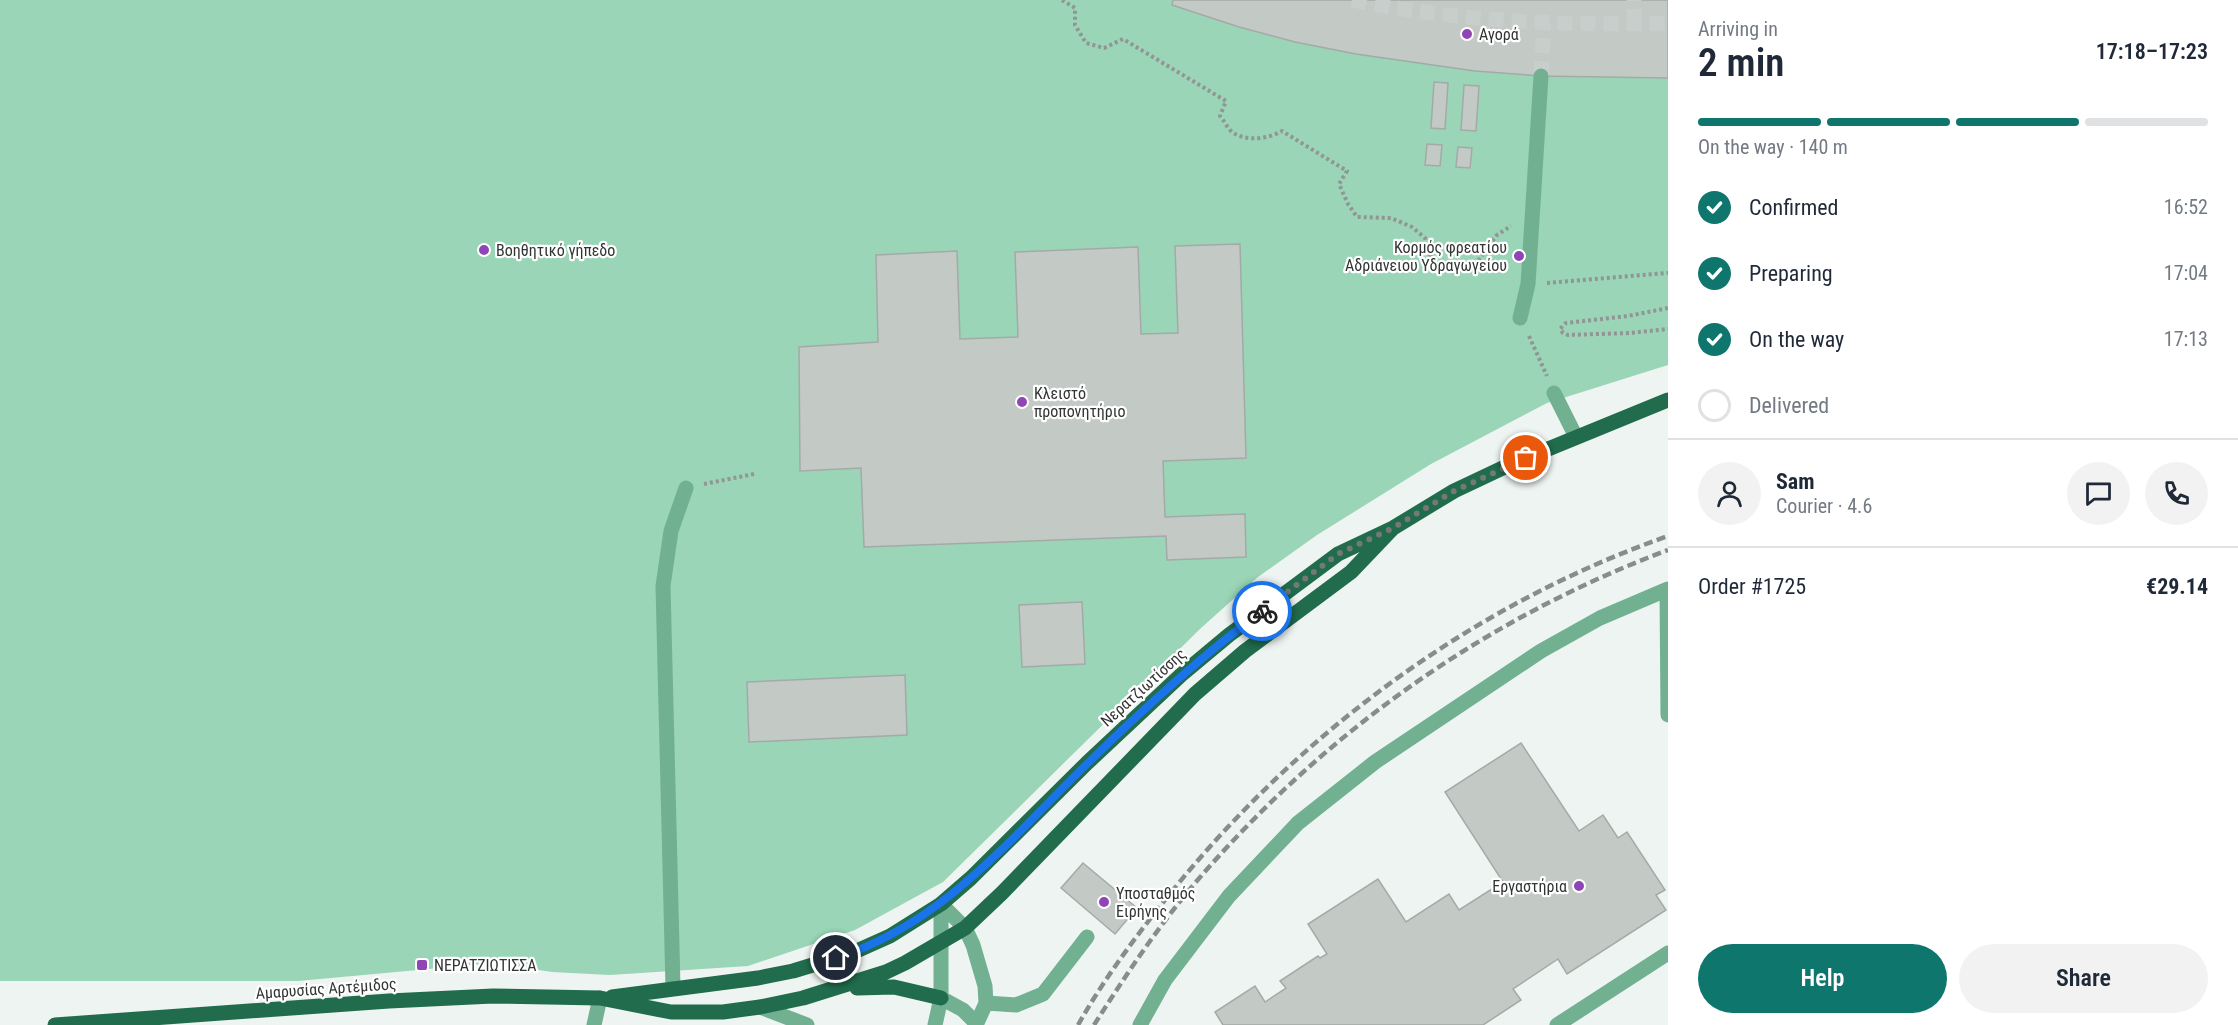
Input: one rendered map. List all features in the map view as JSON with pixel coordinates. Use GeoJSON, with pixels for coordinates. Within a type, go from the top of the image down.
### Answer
{"type":"FeatureCollection","features":[{"type":"Feature","properties":{"kind":"main road","name":"Νερατζιωτίσσης"},"geometry":{"type":"LineString","coordinates":[[941,904],[971,878],[1087,763],[1189,668],[1229,635],[1338,554],[1393,528],[1454,491],[1576,437],[1668,400]]}},
{"type":"Feature","properties":{"kind":"main road","name":"Νερατζιωτίσσης"},"geometry":{"type":"LineString","coordinates":[[760,1007],[833,990],[905,963],[965,928],[1002,893],[1195,694],[1245,651],[1351,572],[1393,528]]}},
{"type":"Feature","properties":{"kind":"main road","name":"Αμαρυσίας Αρτέμιδος"},"geometry":{"type":"LineString","coordinates":[[55,1025],[204,1020],[378,1002],[493,996],[600,998],[758,978],[821,963],[872,944],[941,904]]}},
{"type":"Feature","properties":{"kind":"main road"},"geometry":{"type":"LineString","coordinates":[[833,990],[894,987],[941,998]]}},
{"type":"Feature","properties":{"kind":"main road","name":"Αμαρυσίας Αρτέμιδος"},"geometry":{"type":"LineString","coordinates":[[600,998],[671,1012],[723,1012],[760,1007]]}},
{"type":"Feature","properties":{"kind":"street"},"geometry":{"type":"LineString","coordinates":[[1520,318],[1528,284],[1541,76]]}},
{"type":"Feature","properties":{"kind":"street"},"geometry":{"type":"LineString","coordinates":[[1554,393],[1576,437]]}},
{"type":"Feature","properties":{"kind":"street"},"geometry":{"type":"LineString","coordinates":[[673,987],[663,586],[671,531],[686,488]]}},
{"type":"Feature","properties":{"kind":"street"},"geometry":{"type":"LineString","coordinates":[[1140,1025],[1165,980],[1229,896],[1298,823],[1374,762],[1541,651],[1600,618],[1667,589],[1668,715]]}},
{"type":"Feature","properties":{"kind":"street"},"geometry":{"type":"LineString","coordinates":[[941,904],[965,928],[973,945],[985,986],[987,1003],[976,1024],[963,1010],[941,998]]}},
{"type":"Feature","properties":{"kind":"street"},"geometry":{"type":"LineString","coordinates":[[935,1025],[941,998],[941,904]]}},
{"type":"Feature","properties":{"kind":"street"},"geometry":{"type":"LineString","coordinates":[[987,1003],[1016,1005],[1043,994],[1087,937]]}},
{"type":"Feature","properties":{"kind":"street"},"geometry":{"type":"LineString","coordinates":[[1557,1025],[1668,953]]}},
{"type":"Feature","properties":{"kind":"street"},"geometry":{"type":"LineString","coordinates":[[594,1025],[600,998]]}},
{"type":"Feature","properties":{"kind":"street"},"geometry":{"type":"LineString","coordinates":[[760,1007],[807,1025]]}},
{"type":"Feature","properties":{"kind":"path"},"geometry":{"type":"LineString","coordinates":[[1062,0],[1075,8],[1075,26],[1086,43],[1104,48],[1123,39],[1226,101],[1220,116],[1232,132],[1251,138],[1271,137],[1282,131],[1347,171],[1339,184],[1357,217],[1391,218],[1412,227],[1425,238],[1431,258],[1442,269],[1456,272],[1475,265],[1497,235],[1512,225],[1532,222]]}},
{"type":"Feature","properties":{"kind":"path"},"geometry":{"type":"LineString","coordinates":[[1528,284],[1668,273]]}},
{"type":"Feature","properties":{"kind":"path"},"geometry":{"type":"LineString","coordinates":[[1668,308],[1566,322],[1560,329],[1568,335],[1668,329]]}},
{"type":"Feature","properties":{"kind":"path"},"geometry":{"type":"LineString","coordinates":[[1520,318],[1554,393]]}},
{"type":"Feature","properties":{"kind":"path"},"geometry":{"type":"LineString","coordinates":[[686,488],[754,474]]}},
{"type":"Feature","properties":{"kind":"green space"},"geometry":{"type":"Polygon","coordinates":[[[0,0],[1668,0],[1668,365],[1547,403],[1431,464],[1317,535],[1258,577],[1201,628],[943,882],[855,930],[748,966],[610,975],[552,972],[494,963],[298,981],[0,981],[0,0]]]}},
{"type":"Feature","properties":{"kind":"building","name":"Αγορά"},"geometry":{"type":"Polygon","coordinates":[[[1173,0],[1668,0],[1668,78],[1541,76],[1475,71],[1356,54],[1295,42],[1239,27],[1172,5],[1173,0]]]}},
{"type":"Feature","properties":{"kind":"building"},"geometry":{"type":"Polygon","coordinates":[[[1434,82],[1448,83],[1445,129],[1431,128],[1434,82]]]}},
{"type":"Feature","properties":{"kind":"building"},"geometry":{"type":"Polygon","coordinates":[[[1464,85],[1479,86],[1476,131],[1461,130],[1464,85]]]}},
{"type":"Feature","properties":{"kind":"building"},"geometry":{"type":"Polygon","coordinates":[[[1427,144],[1442,145],[1440,166],[1425,165],[1427,144]]]}},
{"type":"Feature","properties":{"kind":"building"},"geometry":{"type":"Polygon","coordinates":[[[1458,147],[1472,148],[1470,168],[1456,167],[1458,147]]]}},
{"type":"Feature","properties":{"kind":"building","name":"Κλειστό προπονητήριο"},"geometry":{"type":"Polygon","coordinates":[[[1240,244],[1246,458],[1163,461],[1165,517],[1245,514],[1246,557],[1167,560],[1166,536],[864,547],[861,468],[800,471],[799,347],[878,342],[876,255],[957,251],[960,339],[1018,337],[1015,252],[1138,247],[1141,334],[1178,333],[1175,246],[1240,244]]]}},
{"type":"Feature","properties":{"kind":"building"},"geometry":{"type":"Polygon","coordinates":[[[1082,602],[1085,664],[1022,667],[1019,605],[1082,602]]]}},
{"type":"Feature","properties":{"kind":"building"},"geometry":{"type":"Polygon","coordinates":[[[905,675],[907,735],[749,742],[747,682],[905,675]]]}},
{"type":"Feature","properties":{"kind":"building","name":"Εργαστήρια"},"geometry":{"type":"Polygon","coordinates":[[[1521,743],[1579,831],[1603,815],[1618,838],[1627,832],[1665,890],[1656,895],[1666,910],[1567,974],[1558,959],[1513,989],[1521,1000],[1483,1025],[1223,1025],[1215,1012],[1255,986],[1265,1002],[1286,988],[1280,981],[1318,956],[1320,958],[1327,954],[1308,924],[1378,879],[1406,922],[1449,894],[1459,910],[1503,882],[1445,792],[1521,743]]]}},
{"type":"Feature","properties":{"kind":"building","name":"Υποσταθμός Ειρήνης"},"geometry":{"type":"Polygon","coordinates":[[[1083,863],[1137,908],[1115,934],[1061,888],[1083,863]]]}},
{"type":"Feature","properties":{"kind":"tunnel"},"geometry":{"type":"LineString","coordinates":[[1352,0],[1430,13],[1549,23],[1668,23]]}},
{"type":"Feature","properties":{"kind":"tunnel"},"geometry":{"type":"LineString","coordinates":[[1634,0],[1634,24]]}},
{"type":"Feature","properties":{"kind":"tunnel"},"geometry":{"type":"LineString","coordinates":[[1541,76],[1544,23]]}},
{"type":"Feature","properties":{"kind":"railway"},"geometry":{"type":"LineString","coordinates":[[1078,1025],[1121,958],[1169,895],[1220,836],[1274,780],[1332,728],[1394,681],[1458,637],[1526,598],[1596,565],[1668,536]]}},
{"type":"Feature","properties":{"kind":"railway"},"geometry":{"type":"LineString","coordinates":[[1094,1025],[1148,944],[1209,867],[1257,816],[1309,767],[1362,722],[1419,680],[1478,642],[1539,608],[1603,577],[1668,550]]}},
{"type":"Feature","properties":{"kind":"way so far"},"geometry":{"type":"LineString","coordinates":[[1262,611],[1338,554],[1393,528],[1454,491],[1526,458]]}},
{"type":"Feature","properties":{"kind":"place","name":"Αγορά"},"geometry":{"type":"Point","coordinates":[1467,34]}},
{"type":"Feature","properties":{"kind":"place","name":"Βοηθητικό γήπεδο"},"geometry":{"type":"Point","coordinates":[484,250]}},
{"type":"Feature","properties":{"kind":"place","name":"Κορμός φρεατίου Αδριάνειου Υδραγωγείου"},"geometry":{"type":"Point","coordinates":[1519,256]}},
{"type":"Feature","properties":{"kind":"place","name":"Κλειστό προπονητήριο"},"geometry":{"type":"Point","coordinates":[1022,402]}},
{"type":"Feature","properties":{"kind":"place","name":"Εργαστήρια"},"geometry":{"type":"Point","coordinates":[1579,886]}},
{"type":"Feature","properties":{"kind":"place","name":"Υποσταθμός Ειρήνης"},"geometry":{"type":"Point","coordinates":[1104,902]}},
{"type":"Feature","properties":{"kind":"place","name":"ΝΕΡΑΤΖΙΩΤΙΣΣΑ"},"geometry":{"type":"Point","coordinates":[422,965]}},
{"type":"Feature","properties":{"kind":"route"},"geometry":{"type":"LineString","coordinates":[[836,958],[890,936],[941,904],[971,878],[1087,763],[1181,675],[1262,611]]}}]}
